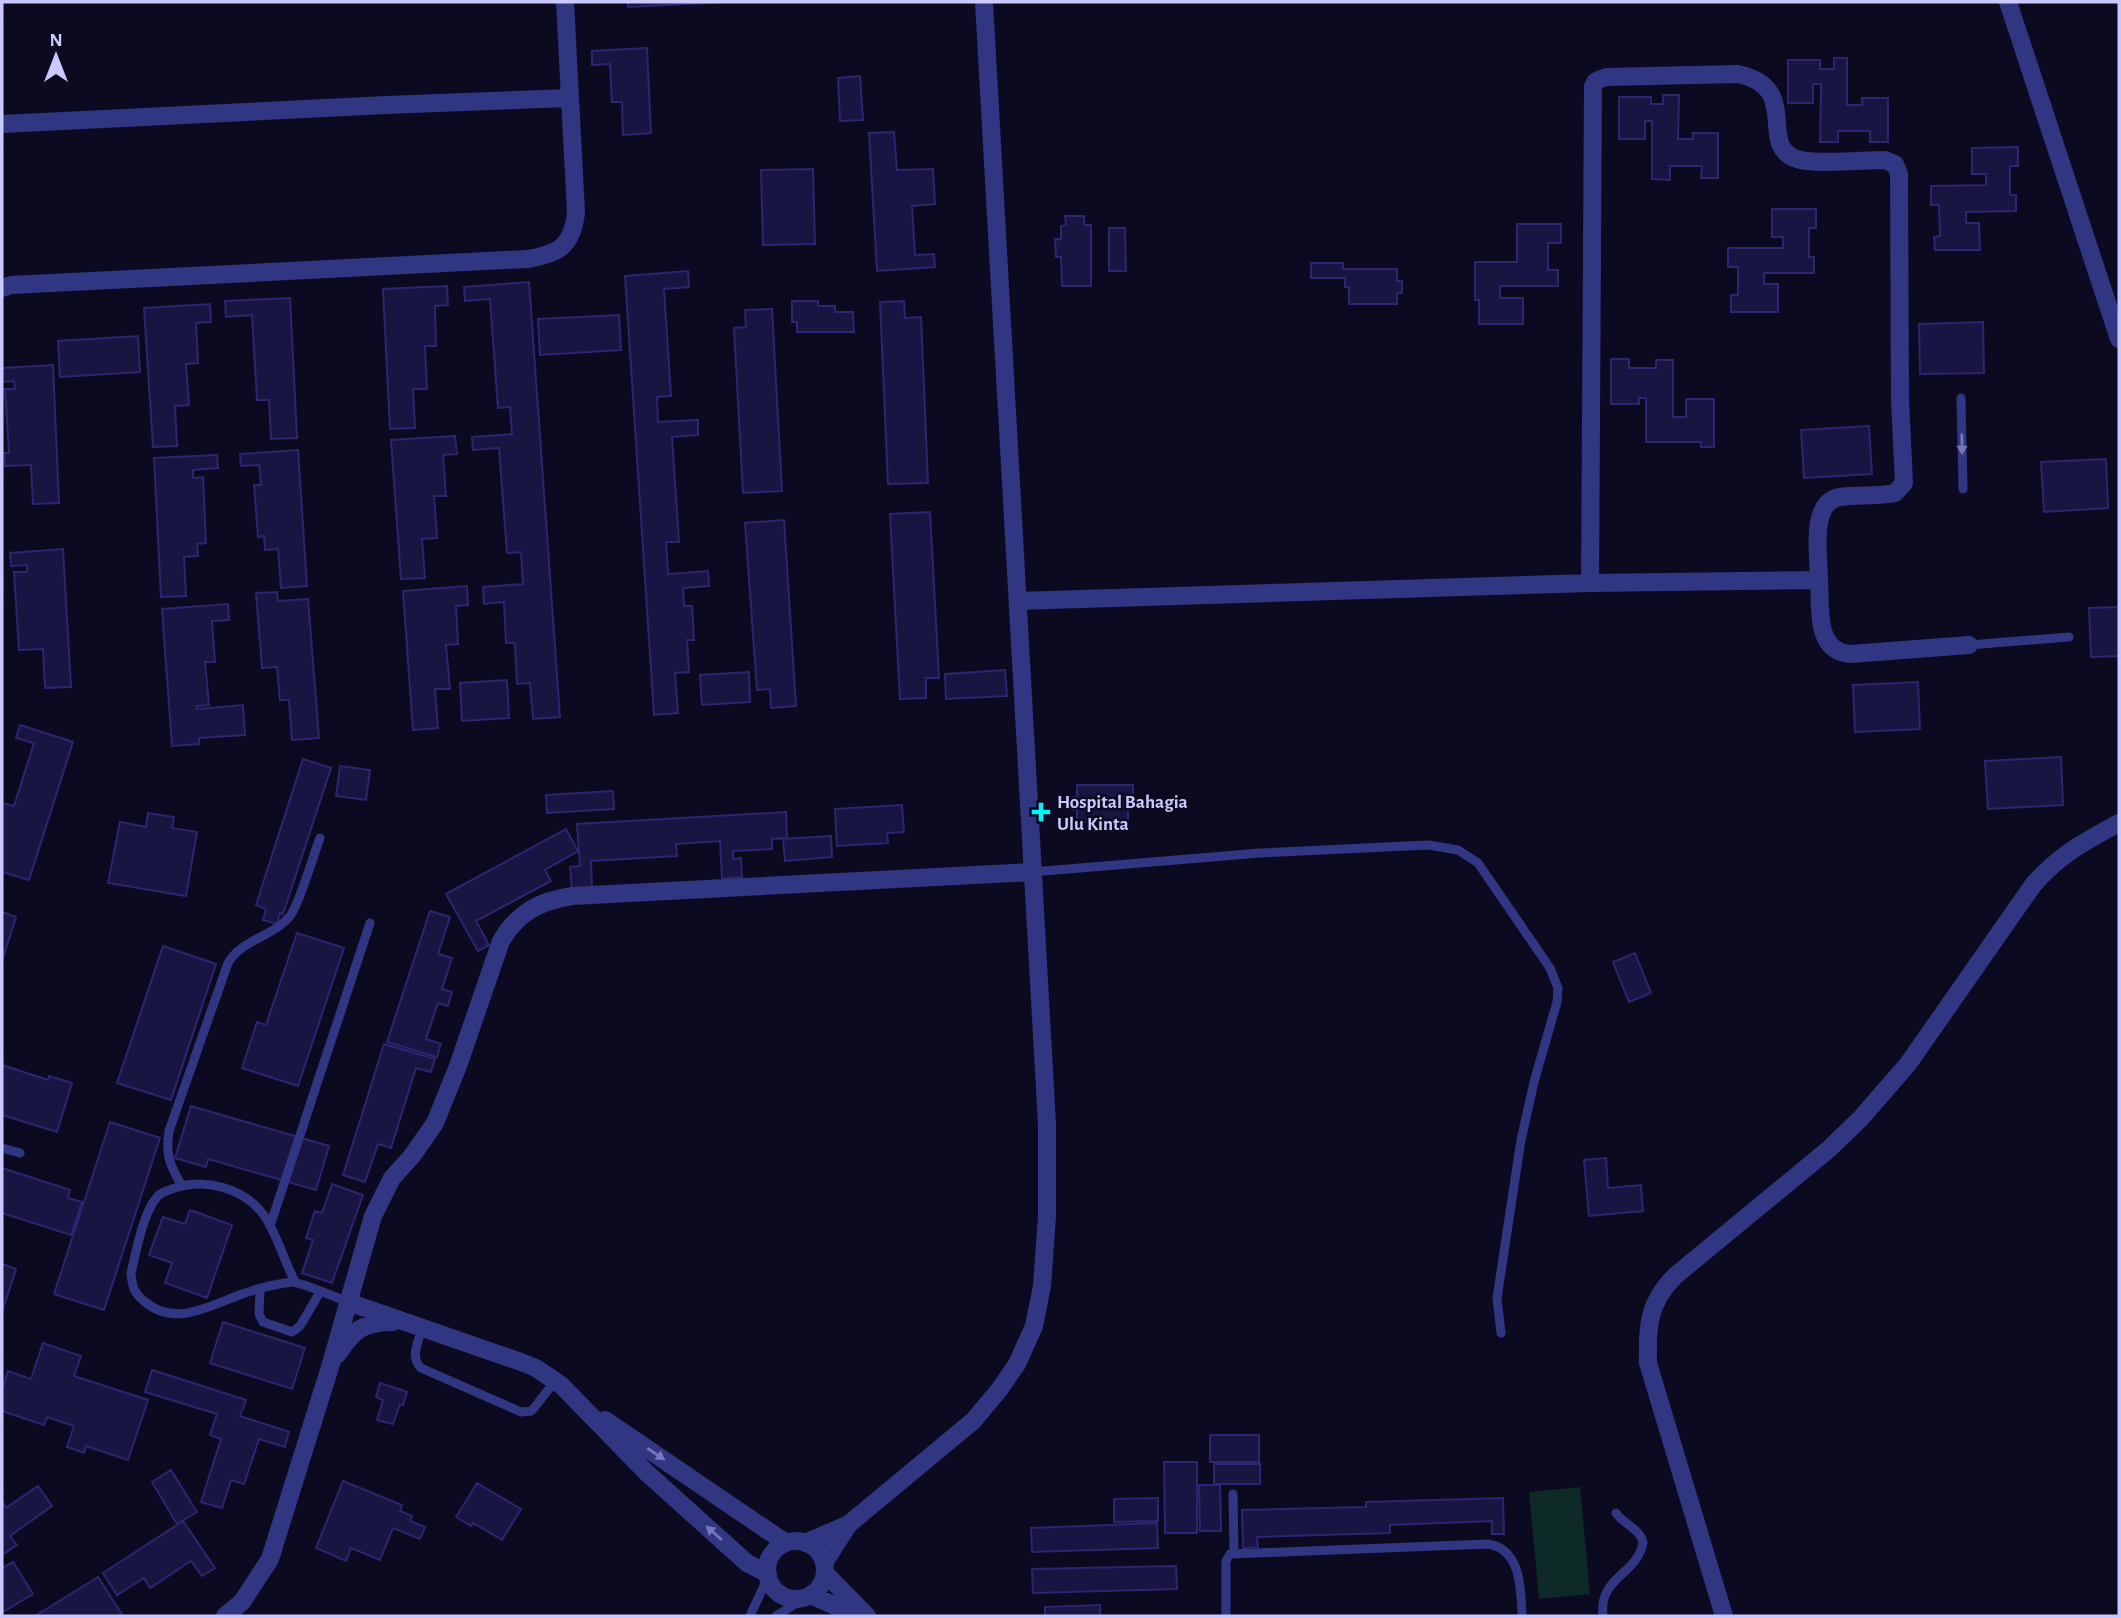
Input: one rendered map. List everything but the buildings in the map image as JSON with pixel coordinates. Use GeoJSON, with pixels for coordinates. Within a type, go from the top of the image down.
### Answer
{"type":"FeatureCollection","features":[{"type":"Feature","properties":{"kind":"street"},"geometry":{"type":"LineString","coordinates":[[2,288],[11,285],[527,259],[559,250],[568,241],[574,227],[576,197],[565,2]]}},
{"type":"Feature","properties":{"kind":"street"},"geometry":{"type":"LineString","coordinates":[[578,1403],[786,1543],[805,1543],[849,1524],[972,1421],[1017,1364],[1034,1325],[1042,1286],[1048,1216],[1046,1124],[984,2]]}},
{"type":"Feature","properties":{"kind":"street"},"geometry":{"type":"LineString","coordinates":[[2008,2],[2119,339]]}},
{"type":"Feature","properties":{"kind":"street"},"geometry":{"type":"LineString","coordinates":[[1590,583],[1594,86],[1601,78],[1606,77],[1738,74],[1751,77],[1769,90],[1774,99],[1778,141],[1790,156],[1806,161],[1885,160],[1895,164],[1899,174],[1903,483],[1895,492],[1842,496],[1823,507],[1818,522],[1819,579],[1825,639],[1835,650],[1850,654],[1969,645]]}},
{"type":"Feature","properties":{"kind":"street"},"geometry":{"type":"LineString","coordinates":[[2,124],[569,98]]}},
{"type":"Feature","properties":{"kind":"street"},"geometry":{"type":"LineString","coordinates":[[1018,601],[1590,583],[1819,579]]}},
{"type":"Feature","properties":{"kind":"street"},"geometry":{"type":"LineString","coordinates":[[1724,1616],[1648,1363],[1648,1332],[1660,1291],[1829,1149],[1908,1064],[2048,868],[2069,850],[2119,823]]}},
{"type":"Feature","properties":{"kind":"street"},"geometry":{"type":"LineString","coordinates":[[225,1616],[242,1602],[270,1559],[330,1367],[373,1216],[392,1178],[412,1156],[435,1123],[458,1066],[501,941],[511,925],[533,907],[556,898],[572,896],[1032,872]]}},
{"type":"Feature","properties":{"kind":"street"},"geometry":{"type":"LineString","coordinates":[[348,1302],[522,1362],[555,1381],[647,1474],[747,1563],[768,1575]]}},
{"type":"Feature","properties":{"kind":"street"},"geometry":{"type":"LineString","coordinates":[[330,1367],[347,1341],[361,1327],[370,1323],[403,1322]]}},
{"type":"Feature","properties":{"kind":"street"},"geometry":{"type":"LineString","coordinates":[[786,1543],[771,1555],[768,1575],[771,1584],[782,1595],[797,1599],[808,1596],[818,1589],[825,1568],[849,1524]]}},
{"type":"Feature","properties":{"kind":"street"},"geometry":{"type":"LineString","coordinates":[[805,1543],[813,1547],[825,1568],[867,1616]]}},
{"type":"Feature","properties":{"kind":"street"},"geometry":{"type":"LineString","coordinates":[[808,1596],[858,1616]]}},
{"type":"Feature","properties":{"kind":"lane"},"geometry":{"type":"LineString","coordinates":[[1961,398],[1963,489]]}},
{"type":"Feature","properties":{"kind":"lane"},"geometry":{"type":"LineString","coordinates":[[1969,645],[2069,637]]}},
{"type":"Feature","properties":{"kind":"lane"},"geometry":{"type":"LineString","coordinates":[[182,1186],[167,1156],[169,1131],[228,963],[233,954],[243,946],[289,917],[320,838]]}},
{"type":"Feature","properties":{"kind":"lane"},"geometry":{"type":"LineString","coordinates":[[1032,872],[1259,853],[1428,845],[1458,850],[1478,863],[1550,968],[1558,988],[1557,1002],[1534,1082],[1519,1154],[1497,1298],[1501,1333]]}},
{"type":"Feature","properties":{"kind":"lane"},"geometry":{"type":"LineString","coordinates":[[270,1226],[370,923]]}},
{"type":"Feature","properties":{"kind":"lane"},"geometry":{"type":"LineString","coordinates":[[2,1147],[20,1153]]}},
{"type":"Feature","properties":{"kind":"lane"},"geometry":{"type":"LineString","coordinates":[[295,1282],[270,1226],[256,1207],[237,1193],[212,1185],[182,1186],[159,1194],[152,1205],[131,1273],[136,1294],[159,1310],[175,1314],[209,1309],[260,1289],[295,1282],[348,1302]]}},
{"type":"Feature","properties":{"kind":"lane"},"geometry":{"type":"LineString","coordinates":[[260,1289],[260,1319],[267,1325],[287,1331],[297,1330],[320,1292]]}},
{"type":"Feature","properties":{"kind":"lane"},"geometry":{"type":"LineString","coordinates":[[422,1329],[415,1355],[421,1368],[521,1412],[531,1411],[555,1381]]}},
{"type":"Feature","properties":{"kind":"lane"},"geometry":{"type":"LineString","coordinates":[[1233,1494],[1234,1553]]}},
{"type":"Feature","properties":{"kind":"lane"},"geometry":{"type":"LineString","coordinates":[[1604,1616],[1603,1598],[1606,1590],[1638,1555],[1643,1543],[1638,1532],[1621,1521],[1616,1513]]}},
{"type":"Feature","properties":{"kind":"lane"},"geometry":{"type":"LineString","coordinates":[[1226,1616],[1226,1561],[1230,1554],[1495,1545],[1508,1554],[1517,1569],[1522,1616]]}},
{"type":"Feature","properties":{"kind":"lane"},"geometry":{"type":"LineString","coordinates":[[750,1616],[768,1575]]}},
{"type":"Feature","properties":{"kind":"lane"},"geometry":{"type":"LineString","coordinates":[[776,1616],[808,1596]]}},
{"type":"Feature","properties":{"kind":"green space"},"geometry":{"type":"Polygon","coordinates":[[[1580,1487],[1590,1594],[1539,1599],[1529,1492],[1580,1487]]]}},
{"type":"Feature","properties":{"kind":"place","name":"Hospital Bahagia Ulu Kinta"},"geometry":{"type":"Point","coordinates":[1041,812]}}]}
